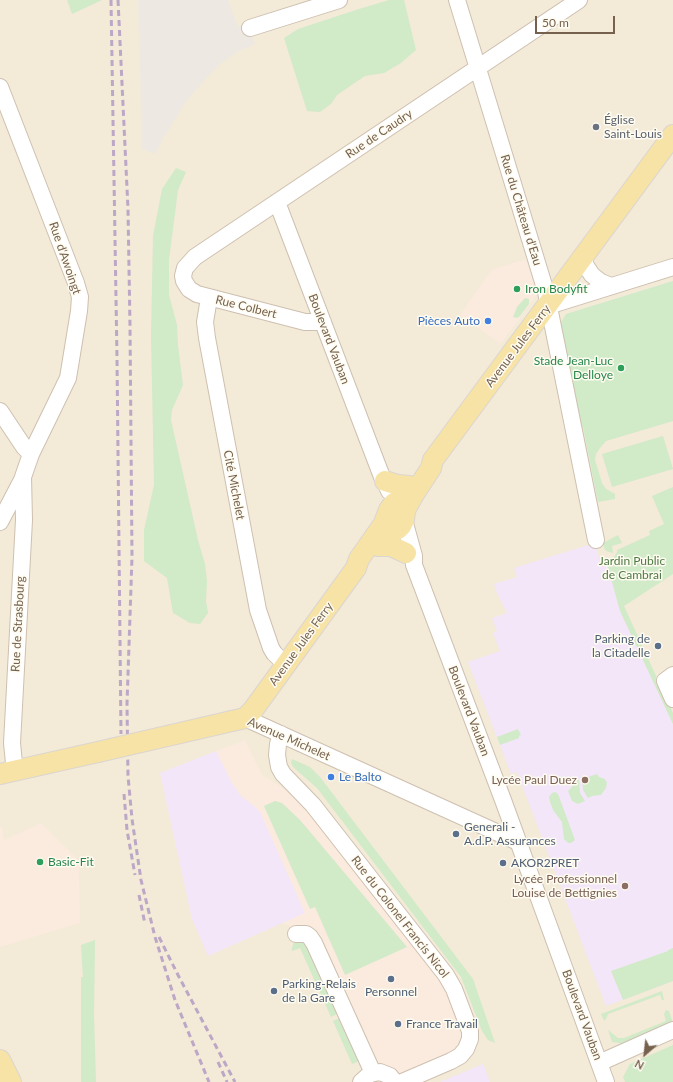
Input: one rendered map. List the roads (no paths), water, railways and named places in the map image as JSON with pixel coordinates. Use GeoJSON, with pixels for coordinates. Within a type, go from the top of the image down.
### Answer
{"type":"FeatureCollection","features":[{"type":"Feature","properties":{"kind":"main road","name":"Avenue Jules Ferry"},"geometry":{"type":"LineString","coordinates":[[356,568],[364,563],[378,546],[395,516],[400,495],[422,469],[433,460],[673,135]]}},
{"type":"Feature","properties":{"kind":"main road","name":"Avenue Jules Ferry"},"geometry":{"type":"LineString","coordinates":[[239,720],[253,710],[356,568],[362,555],[414,494],[431,468],[433,460]]}},
{"type":"Feature","properties":{"kind":"main road"},"geometry":{"type":"LineString","coordinates":[[383,479],[398,485],[409,486]]}},
{"type":"Feature","properties":{"kind":"main road"},"geometry":{"type":"LineString","coordinates":[[378,546],[391,546],[410,559]]}},
{"type":"Feature","properties":{"kind":"main road","name":"Avenue Michelet"},"geometry":{"type":"LineString","coordinates":[[8,772],[239,720]]}},
{"type":"Feature","properties":{"kind":"main road"},"geometry":{"type":"LineString","coordinates":[[0,1060],[11,1082]]}},
{"type":"Feature","properties":{"kind":"street"},"geometry":{"type":"LineString","coordinates":[[250,28],[339,0]]}},
{"type":"Feature","properties":{"kind":"street","name":"Rue du Château d'Eau"},"geometry":{"type":"LineString","coordinates":[[457,0],[544,287],[596,540]]}},
{"type":"Feature","properties":{"kind":"street","name":"Rue de Caudry"},"geometry":{"type":"LineString","coordinates":[[183,272],[195,257],[579,0]]}},
{"type":"Feature","properties":{"kind":"street","name":"Rue d'Awoingt"},"geometry":{"type":"LineString","coordinates":[[0,87],[74,276],[80,297],[68,378],[31,454],[23,477]]}},
{"type":"Feature","properties":{"kind":"street","name":"Boulevard Vauban"},"geometry":{"type":"LineString","coordinates":[[277,202],[383,479],[389,492],[394,498],[395,516],[410,559],[506,808],[606,1082]]}},
{"type":"Feature","properties":{"kind":"street"},"geometry":{"type":"LineString","coordinates":[[583,257],[586,266],[592,275],[601,282],[611,286]]}},
{"type":"Feature","properties":{"kind":"street"},"geometry":{"type":"LineString","coordinates":[[548,306],[673,267]]}},
{"type":"Feature","properties":{"kind":"street","name":"Rue Colbert"},"geometry":{"type":"LineString","coordinates":[[183,272],[184,281],[189,289],[197,294],[305,322],[323,322]]}},
{"type":"Feature","properties":{"kind":"street","name":"Cité Michelet"},"geometry":{"type":"LineString","coordinates":[[209,298],[206,322],[207,338],[258,610],[271,648],[286,665]]}},
{"type":"Feature","properties":{"kind":"street"},"geometry":{"type":"LineString","coordinates":[[0,411],[24,447],[31,454]]}},
{"type":"Feature","properties":{"kind":"street"},"geometry":{"type":"LineString","coordinates":[[0,522],[23,477]]}},
{"type":"Feature","properties":{"kind":"street","name":"Rue de Strasbourg"},"geometry":{"type":"LineString","coordinates":[[8,772],[14,763],[12,743],[24,520],[23,477]]}},
{"type":"Feature","properties":{"kind":"street"},"geometry":{"type":"LineString","coordinates":[[673,675],[665,681],[673,699]]}},
{"type":"Feature","properties":{"kind":"street","name":"Avenue Michelet"},"geometry":{"type":"LineString","coordinates":[[239,720],[281,734],[518,842]]}},
{"type":"Feature","properties":{"kind":"street","name":"Rue du Colonel Francis Nicol"},"geometry":{"type":"LineString","coordinates":[[281,734],[277,755],[279,768],[313,805],[446,975],[454,989],[468,1026],[470,1039],[466,1049],[460,1056],[402,1082]]}},
{"type":"Feature","properties":{"kind":"street"},"geometry":{"type":"LineString","coordinates":[[485,827],[506,808]]}},
{"type":"Feature","properties":{"kind":"street"},"geometry":{"type":"LineString","coordinates":[[296,934],[306,934],[314,943],[367,1078],[380,1072],[387,1074],[396,1082]]}},
{"type":"Feature","properties":{"kind":"street"},"geometry":{"type":"LineString","coordinates":[[599,1063],[673,1030]]}},
{"type":"Feature","properties":{"kind":"railway"},"geometry":{"type":"LineString","coordinates":[[111,0],[121,734]]}},
{"type":"Feature","properties":{"kind":"railway"},"geometry":{"type":"LineString","coordinates":[[118,0],[128,209],[130,326],[132,557],[127,704],[128,776],[132,819],[141,880],[155,937],[175,1000],[209,1082]]}},
{"type":"Feature","properties":{"kind":"railway"},"geometry":{"type":"LineString","coordinates":[[124,794],[127,830],[135,875]]}},
{"type":"Feature","properties":{"kind":"railway"},"geometry":{"type":"LineString","coordinates":[[139,895],[145,924]]}},
{"type":"Feature","properties":{"kind":"railway"},"geometry":{"type":"LineString","coordinates":[[159,937],[235,1082]]}},
{"type":"Feature","properties":{"kind":"railway"},"geometry":{"type":"LineString","coordinates":[[218,1062],[227,1082]]}},
{"type":"Feature","properties":{"kind":"place","name":"Église Saint-Louis"},"geometry":{"type":"Point","coordinates":[596,127]}},
{"type":"Feature","properties":{"kind":"place","name":"Iron Bodyfit"},"geometry":{"type":"Point","coordinates":[517,289]}},
{"type":"Feature","properties":{"kind":"place","name":"Pièces Auto"},"geometry":{"type":"Point","coordinates":[488,321]}},
{"type":"Feature","properties":{"kind":"place","name":"Stade Jean-Luc Delloye"},"geometry":{"type":"Point","coordinates":[621,368]}},
{"type":"Feature","properties":{"kind":"place","name":"Parking de la Citadelle"},"geometry":{"type":"Point","coordinates":[658,646]}},
{"type":"Feature","properties":{"kind":"place","name":"Le Balto"},"geometry":{"type":"Point","coordinates":[331,777]}},
{"type":"Feature","properties":{"kind":"place","name":"Lycée Paul Duez"},"geometry":{"type":"Point","coordinates":[585,780]}},
{"type":"Feature","properties":{"kind":"place","name":"Generali - A.d.P. Assurances"},"geometry":{"type":"Point","coordinates":[456,834]}},
{"type":"Feature","properties":{"kind":"place","name":"Basic-Fit"},"geometry":{"type":"Point","coordinates":[40,862]}},
{"type":"Feature","properties":{"kind":"place","name":"AKOR2PRET"},"geometry":{"type":"Point","coordinates":[503,863]}},
{"type":"Feature","properties":{"kind":"place","name":"Lycée Professionnel Louise de Bettignies"},"geometry":{"type":"Point","coordinates":[625,886]}},
{"type":"Feature","properties":{"kind":"place","name":"Personnel"},"geometry":{"type":"Point","coordinates":[391,979]}},
{"type":"Feature","properties":{"kind":"place","name":"Parking-Relais de la Gare"},"geometry":{"type":"Point","coordinates":[274,991]}},
{"type":"Feature","properties":{"kind":"place","name":"France Travail"},"geometry":{"type":"Point","coordinates":[398,1024]}},
{"type":"Feature","properties":{"kind":"park label","name":"Jardin Public de Cambrai"},"geometry":{"type":"Point","coordinates":[632,568]}}]}
